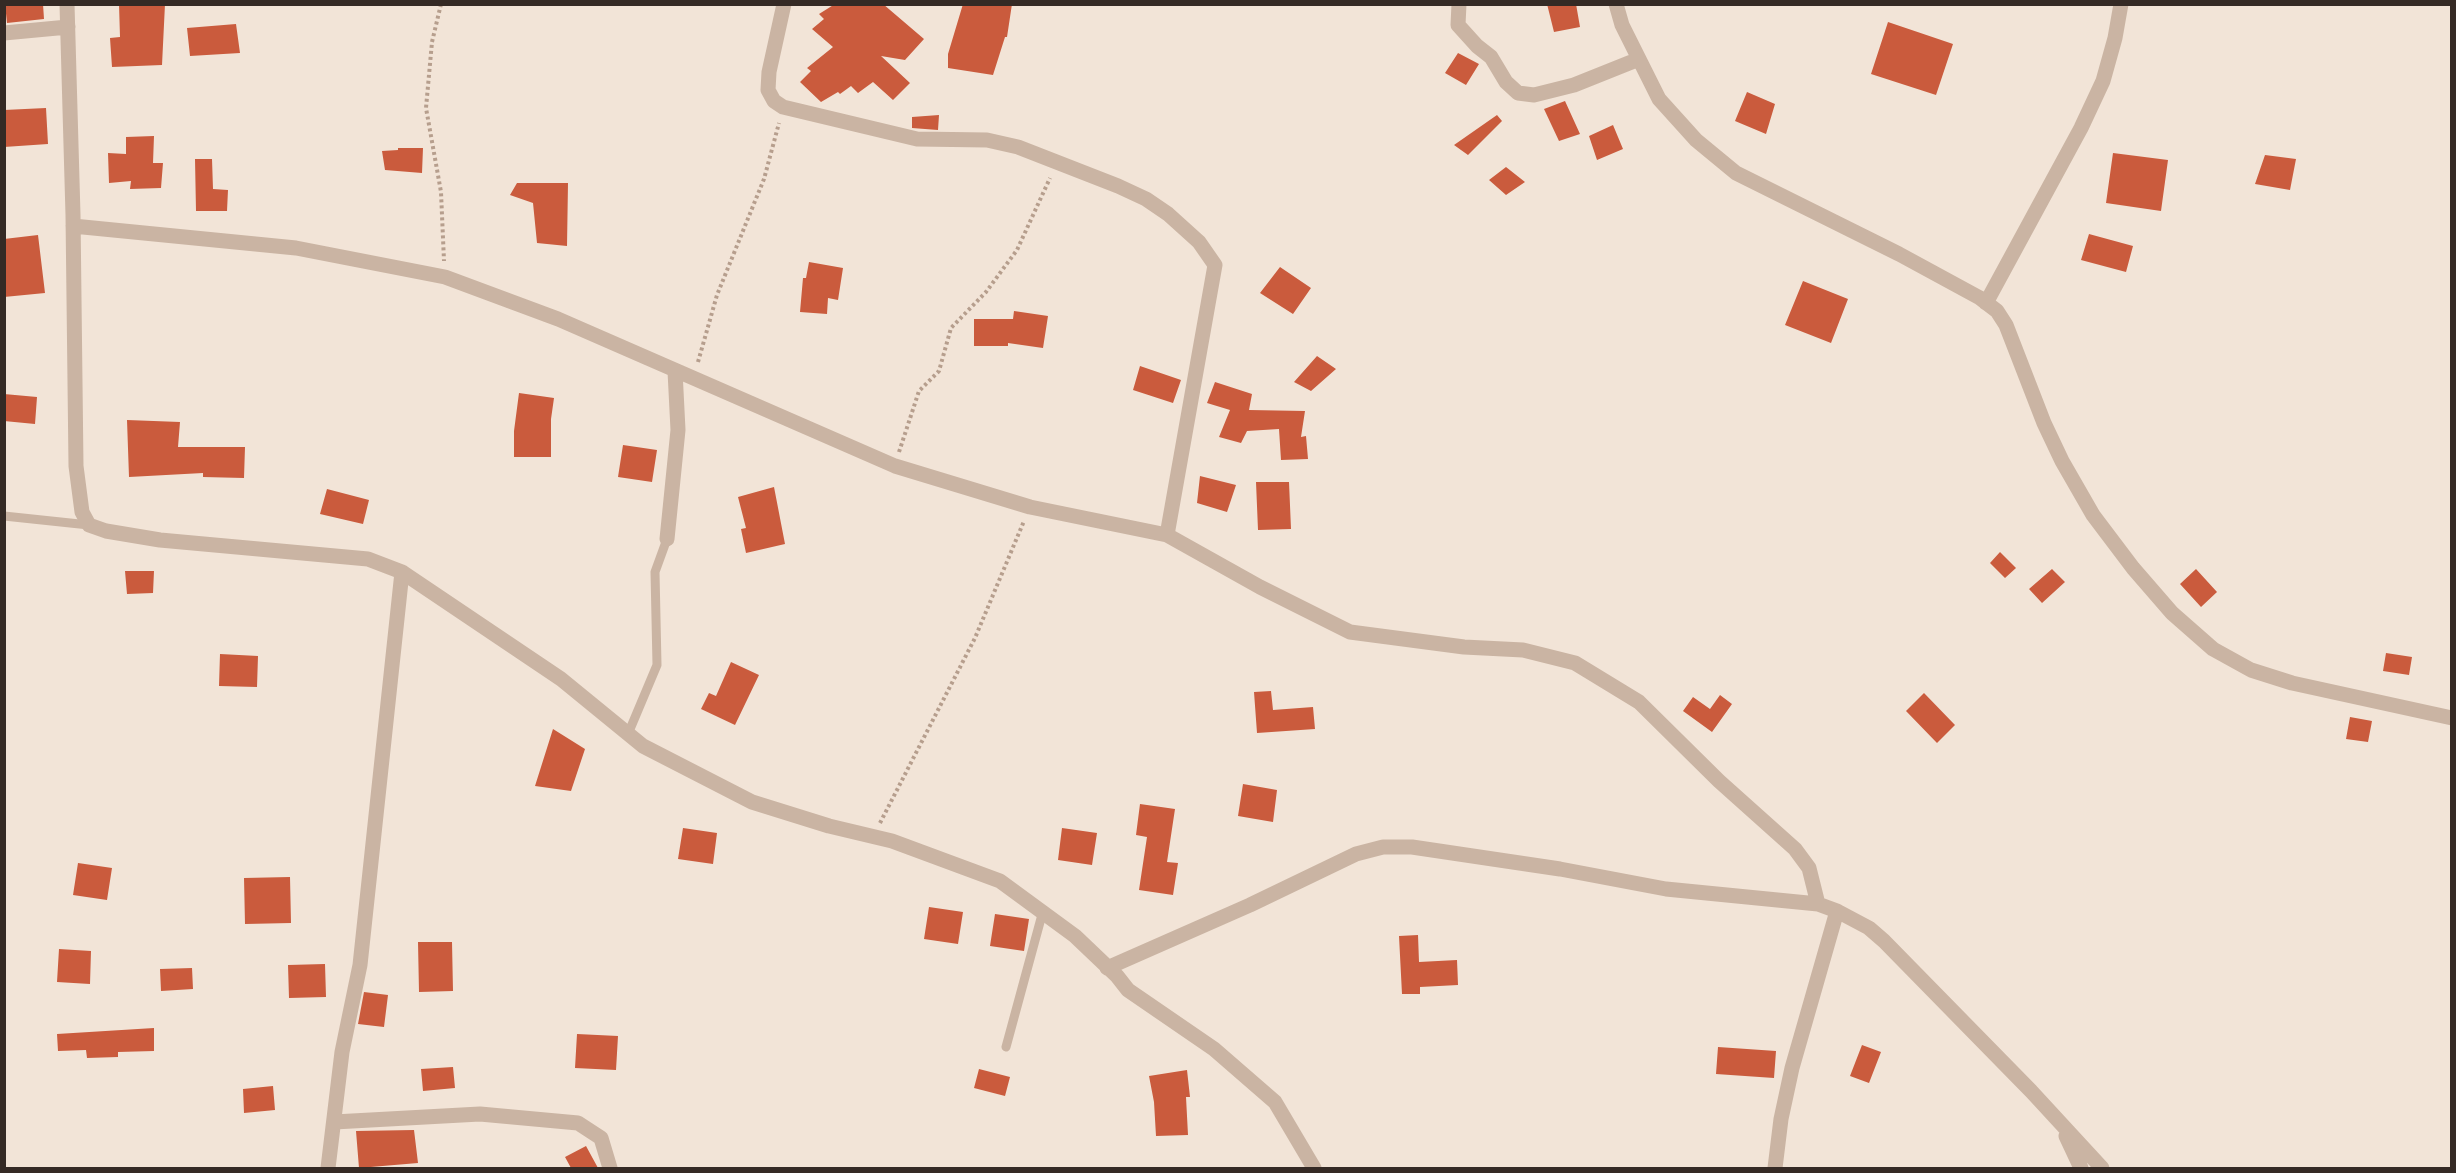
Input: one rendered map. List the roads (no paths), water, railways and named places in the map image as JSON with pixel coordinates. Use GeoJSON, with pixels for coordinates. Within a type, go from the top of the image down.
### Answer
{"type":"FeatureCollection","features":[{"type":"Feature","properties":{"kind":"street"},"geometry":{"type":"LineString","coordinates":[[67,4],[76,466],[82,512],[89,525],[106,531],[160,540],[368,559],[402,572],[561,679],[643,746],[752,802],[958,864],[1000,881],[1080,941],[1117,976],[1128,990],[1214,1049],[1275,1101],[1314,1168]]}},
{"type":"Feature","properties":{"kind":"street"},"geometry":{"type":"LineString","coordinates":[[784,4],[768,90],[774,102],[783,107],[917,140],[1003,142],[1146,199],[1185,227],[1199,242],[1215,265],[1167,535]]}},
{"type":"Feature","properties":{"kind":"street"},"geometry":{"type":"LineString","coordinates":[[1458,4],[1458,25],[1477,46],[1491,57],[1506,82],[1518,93],[1534,95],[1574,85],[1639,59]]}},
{"type":"Feature","properties":{"kind":"street"},"geometry":{"type":"LineString","coordinates":[[1616,4],[1622,25],[1659,99],[1696,140],[1736,173],[1899,254],[1997,311],[2006,325],[2044,423],[2062,461],[2088,506],[2133,568],[2172,613],[2213,650],[2251,670],[2292,683],[2451,718]]}},
{"type":"Feature","properties":{"kind":"street"},"geometry":{"type":"LineString","coordinates":[[1986,303],[2081,128],[2103,81],[2115,38],[2121,4]]}},
{"type":"Feature","properties":{"kind":"street"},"geometry":{"type":"LineString","coordinates":[[4,33],[68,27]]}},
{"type":"Feature","properties":{"kind":"street"},"geometry":{"type":"LineString","coordinates":[[73,226],[296,248],[445,277],[558,319],[895,465],[1030,507],[1167,535],[1260,587],[1350,632],[1464,647],[1523,650],[1575,663],[1638,702],[1719,781],[1795,849],[1809,868],[1818,904]]}},
{"type":"Feature","properties":{"kind":"street"},"geometry":{"type":"LineString","coordinates":[[667,539],[678,430],[675,371]]}},
{"type":"Feature","properties":{"kind":"street"},"geometry":{"type":"LineString","coordinates":[[327,1168],[342,1052],[360,965],[402,572]]}},
{"type":"Feature","properties":{"kind":"street"},"geometry":{"type":"LineString","coordinates":[[1107,968],[1250,905],[1356,854],[1383,847],[1412,848],[1560,869],[1666,889],[1818,904],[1869,928],[1884,941],[2058,1119],[2102,1168]]}},
{"type":"Feature","properties":{"kind":"street"},"geometry":{"type":"LineString","coordinates":[[1775,1168],[1781,1119],[1792,1068],[1837,911]]}},
{"type":"Feature","properties":{"kind":"street"},"geometry":{"type":"LineString","coordinates":[[334,1122],[480,1114],[578,1123],[601,1138],[610,1168]]}},
{"type":"Feature","properties":{"kind":"street"},"geometry":{"type":"LineString","coordinates":[[2058,1119],[2081,1168]]}},
{"type":"Feature","properties":{"kind":"lane"},"geometry":{"type":"LineString","coordinates":[[4,516],[89,525]]}},
{"type":"Feature","properties":{"kind":"lane"},"geometry":{"type":"LineString","coordinates":[[628,734],[657,665],[655,573],[667,539]]}},
{"type":"Feature","properties":{"kind":"lane"},"geometry":{"type":"LineString","coordinates":[[1006,1047],[1043,911]]}}]}
